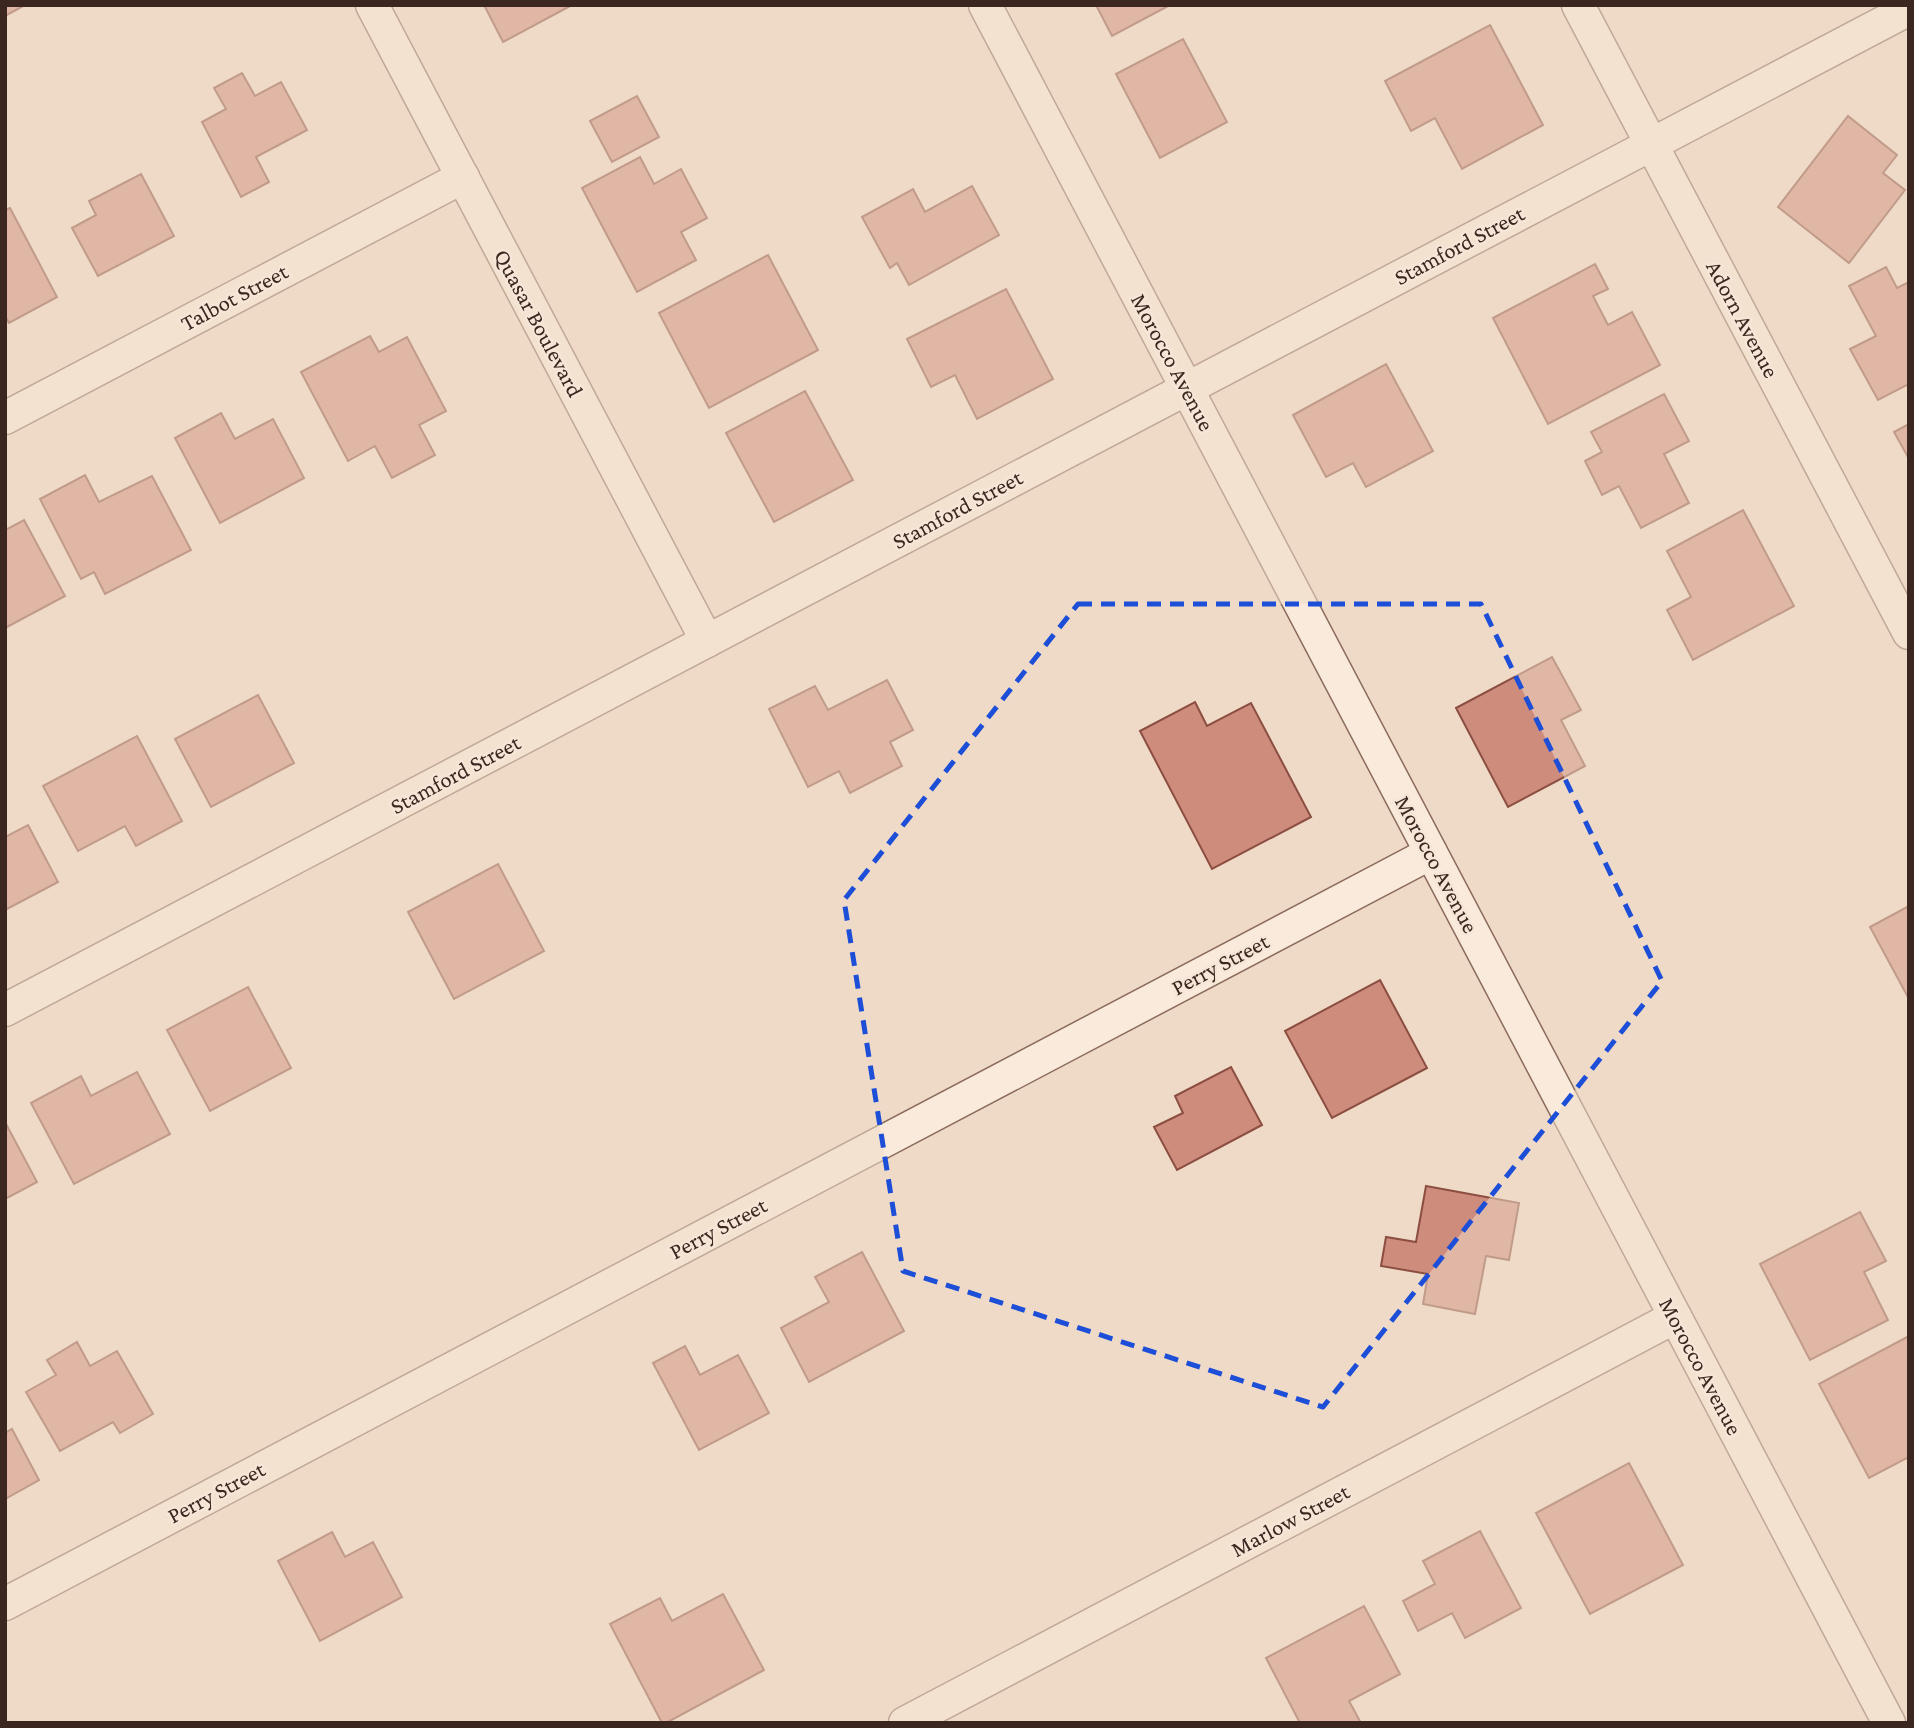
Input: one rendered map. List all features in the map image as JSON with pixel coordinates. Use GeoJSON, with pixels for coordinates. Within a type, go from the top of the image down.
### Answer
{"type":"FeatureCollection","features":[{"type":"Feature","properties":{"kind":"street","name":"Quasar Boulevard"},"geometry":{"type":"LineString","coordinates":[[372,5],[706,641]]}},
{"type":"Feature","properties":{"kind":"street","name":"Morocco Avenue"},"geometry":{"type":"LineString","coordinates":[[985,5],[1889,1723]]}},
{"type":"Feature","properties":{"kind":"street","name":"Adorn Avenue"},"geometry":{"type":"LineString","coordinates":[[1578,5],[1909,634]]}},
{"type":"Feature","properties":{"kind":"street","name":"Stamford Street"},"geometry":{"type":"LineString","coordinates":[[5,1010],[1909,9]]}},
{"type":"Feature","properties":{"kind":"street","name":"Talbot Street"},"geometry":{"type":"LineString","coordinates":[[5,418],[463,177]]}},
{"type":"Feature","properties":{"kind":"street","name":"Perry Street"},"geometry":{"type":"LineString","coordinates":[[5,1604],[1431,853]]}},
{"type":"Feature","properties":{"kind":"street","name":"Marlow Street"},"geometry":{"type":"LineString","coordinates":[[905,1723],[1675,1317]]}},
{"type":"Feature","properties":{"kind":"highlighted area"},"geometry":{"type":"Polygon","coordinates":[[[1078,604],[1481,604],[1662,981],[1323,1407],[903,1271],[844,900],[1078,604]]]}},
{"type":"Feature","properties":{"kind":"building"},"geometry":{"type":"Polygon","coordinates":[[[5,5],[25,5],[5,16],[5,5]]]}},
{"type":"Feature","properties":{"kind":"building"},"geometry":{"type":"Polygon","coordinates":[[[484,5],[572,5],[503,42],[484,5]]]}},
{"type":"Feature","properties":{"kind":"building"},"geometry":{"type":"Polygon","coordinates":[[[1096,5],[1170,5],[1112,36],[1096,5]]]}},
{"type":"Feature","properties":{"kind":"building"},"geometry":{"type":"Polygon","coordinates":[[[1490,25],[1543,125],[1462,169],[1435,118],[1411,131],[1385,81],[1490,25]]]}},
{"type":"Feature","properties":{"kind":"building"},"geometry":{"type":"Polygon","coordinates":[[[1183,39],[1227,122],[1160,158],[1116,74],[1183,39]]]}},
{"type":"Feature","properties":{"kind":"building"},"geometry":{"type":"Polygon","coordinates":[[[242,73],[255,96],[281,82],[307,130],[256,157],[269,182],[241,197],[202,122],[226,109],[214,88],[242,73]]]}},
{"type":"Feature","properties":{"kind":"building"},"geometry":{"type":"Polygon","coordinates":[[[637,96],[659,137],[612,162],[590,121],[637,96]]]}},
{"type":"Feature","properties":{"kind":"building"},"geometry":{"type":"Polygon","coordinates":[[[1848,116],[1897,155],[1883,173],[1905,190],[1849,263],[1778,207],[1848,116]]]}},
{"type":"Feature","properties":{"kind":"building"},"geometry":{"type":"Polygon","coordinates":[[[640,157],[654,184],[681,169],[707,218],[681,232],[696,260],[637,292],[582,188],[640,157]]]}},
{"type":"Feature","properties":{"kind":"building"},"geometry":{"type":"Polygon","coordinates":[[[141,174],[174,236],[98,276],[72,228],[96,215],[89,201],[141,174]]]}},
{"type":"Feature","properties":{"kind":"building"},"geometry":{"type":"Polygon","coordinates":[[[972,186],[999,235],[909,285],[897,263],[890,268],[862,217],[913,189],[925,212],[972,186]]]}},
{"type":"Feature","properties":{"kind":"building"},"geometry":{"type":"Polygon","coordinates":[[[10,208],[57,297],[9,323],[5,316],[5,210],[10,208]]]}},
{"type":"Feature","properties":{"kind":"building"},"geometry":{"type":"Polygon","coordinates":[[[768,255],[818,350],[709,408],[659,313],[768,255]]]}},
{"type":"Feature","properties":{"kind":"building"},"geometry":{"type":"Polygon","coordinates":[[[1595,264],[1608,289],[1593,296],[1608,325],[1632,312],[1660,365],[1548,424],[1493,318],[1595,264]]]}},
{"type":"Feature","properties":{"kind":"building"},"geometry":{"type":"Polygon","coordinates":[[[1886,267],[1897,288],[1909,282],[1909,384],[1878,400],[1850,349],[1876,336],[1849,286],[1886,267]]]}},
{"type":"Feature","properties":{"kind":"building"},"geometry":{"type":"Polygon","coordinates":[[[1006,289],[1053,379],[977,419],[955,375],[931,387],[907,339],[1006,289]]]}},
{"type":"Feature","properties":{"kind":"building"},"geometry":{"type":"Polygon","coordinates":[[[370,336],[379,352],[407,337],[446,411],[419,425],[435,455],[392,478],[375,446],[348,461],[301,372],[370,336]]]}},
{"type":"Feature","properties":{"kind":"building"},"geometry":{"type":"Polygon","coordinates":[[[1386,364],[1433,451],[1366,487],[1353,463],[1326,477],[1293,415],[1386,364]]]}},
{"type":"Feature","properties":{"kind":"building"},"geometry":{"type":"Polygon","coordinates":[[[805,391],[853,480],[774,522],[726,433],[805,391]]]}},
{"type":"Feature","properties":{"kind":"building"},"geometry":{"type":"Polygon","coordinates":[[[1664,394],[1689,441],[1664,454],[1689,503],[1641,528],[1619,486],[1602,495],[1585,461],[1602,452],[1591,432],[1664,394]]]}},
{"type":"Feature","properties":{"kind":"building"},"geometry":{"type":"Polygon","coordinates":[[[221,413],[235,439],[273,419],[304,478],[220,523],[175,438],[221,413]]]}},
{"type":"Feature","properties":{"kind":"building"},"geometry":{"type":"Polygon","coordinates":[[[1909,424],[1909,459],[1894,432],[1909,424]]]}},
{"type":"Feature","properties":{"kind":"building"},"geometry":{"type":"Polygon","coordinates":[[[85,475],[99,502],[152,476],[191,550],[105,594],[94,572],[81,579],[40,499],[85,475]]]}},
{"type":"Feature","properties":{"kind":"building"},"geometry":{"type":"Polygon","coordinates":[[[1743,510],[1794,606],[1693,660],[1667,610],[1691,597],[1667,551],[1743,510]]]}},
{"type":"Feature","properties":{"kind":"building"},"geometry":{"type":"Polygon","coordinates":[[[24,520],[65,596],[5,628],[5,530],[24,520]]]}},
{"type":"Feature","properties":{"kind":"building"},"geometry":{"type":"Polygon","coordinates":[[[1552,657],[1581,710],[1561,720],[1585,766],[1508,807],[1456,708],[1552,657]]]}},
{"type":"Feature","properties":{"kind":"building"},"geometry":{"type":"Polygon","coordinates":[[[887,680],[913,730],[890,742],[902,766],[850,793],[839,771],[808,787],[769,709],[815,686],[828,710],[887,680]]]}},
{"type":"Feature","properties":{"kind":"building"},"geometry":{"type":"Polygon","coordinates":[[[258,695],[294,763],[211,807],[175,739],[258,695]]]}},
{"type":"Feature","properties":{"kind":"building"},"geometry":{"type":"Polygon","coordinates":[[[1195,702],[1207,726],[1251,703],[1311,817],[1212,869],[1140,731],[1195,702]]]}},
{"type":"Feature","properties":{"kind":"building"},"geometry":{"type":"Polygon","coordinates":[[[137,736],[182,821],[136,846],[125,826],[78,851],[43,786],[137,736]]]}},
{"type":"Feature","properties":{"kind":"building"},"geometry":{"type":"Polygon","coordinates":[[[28,825],[58,882],[5,910],[5,837],[28,825]]]}},
{"type":"Feature","properties":{"kind":"building"},"geometry":{"type":"Polygon","coordinates":[[[498,864],[544,951],[454,999],[408,912],[498,864]]]}},
{"type":"Feature","properties":{"kind":"building"},"geometry":{"type":"Polygon","coordinates":[[[1909,906],[1909,999],[1870,927],[1909,906]]]}},
{"type":"Feature","properties":{"kind":"building"},"geometry":{"type":"Polygon","coordinates":[[[1380,980],[1427,1068],[1332,1118],[1285,1031],[1380,980]]]}},
{"type":"Feature","properties":{"kind":"building"},"geometry":{"type":"Polygon","coordinates":[[[248,987],[291,1068],[210,1111],[167,1030],[248,987]]]}},
{"type":"Feature","properties":{"kind":"building"},"geometry":{"type":"Polygon","coordinates":[[[1231,1067],[1262,1125],[1177,1170],[1154,1127],[1183,1113],[1175,1096],[1231,1067]]]}},
{"type":"Feature","properties":{"kind":"building"},"geometry":{"type":"Polygon","coordinates":[[[137,1072],[170,1134],[74,1184],[31,1103],[81,1076],[91,1096],[137,1072]]]}},
{"type":"Feature","properties":{"kind":"building"},"geometry":{"type":"Polygon","coordinates":[[[5,1122],[37,1182],[5,1199],[5,1122]]]}},
{"type":"Feature","properties":{"kind":"building"},"geometry":{"type":"Polygon","coordinates":[[[1426,1186],[1519,1203],[1509,1260],[1486,1256],[1475,1314],[1423,1304],[1428,1274],[1381,1266],[1386,1237],[1416,1242],[1426,1186]]]}},
{"type":"Feature","properties":{"kind":"building"},"geometry":{"type":"Polygon","coordinates":[[[1860,1212],[1886,1261],[1864,1272],[1888,1320],[1810,1360],[1760,1264],[1860,1212]]]}},
{"type":"Feature","properties":{"kind":"building"},"geometry":{"type":"Polygon","coordinates":[[[862,1252],[904,1331],[809,1382],[781,1328],[829,1302],[815,1277],[862,1252]]]}},
{"type":"Feature","properties":{"kind":"building"},"geometry":{"type":"Polygon","coordinates":[[[1909,1336],[1909,1457],[1869,1478],[1819,1384],[1909,1336]]]}},
{"type":"Feature","properties":{"kind":"building"},"geometry":{"type":"Polygon","coordinates":[[[77,1342],[90,1366],[117,1351],[153,1414],[120,1433],[113,1422],[60,1451],[26,1392],[56,1375],[47,1360],[77,1342]]]}},
{"type":"Feature","properties":{"kind":"building"},"geometry":{"type":"Polygon","coordinates":[[[685,1346],[700,1375],[738,1355],[769,1413],[699,1450],[653,1363],[685,1346]]]}},
{"type":"Feature","properties":{"kind":"building"},"geometry":{"type":"Polygon","coordinates":[[[12,1429],[39,1480],[5,1499],[5,1433],[12,1429]]]}},
{"type":"Feature","properties":{"kind":"building"},"geometry":{"type":"Polygon","coordinates":[[[1629,1463],[1683,1565],[1590,1614],[1536,1513],[1629,1463]]]}},
{"type":"Feature","properties":{"kind":"building"},"geometry":{"type":"Polygon","coordinates":[[[1480,1531],[1521,1608],[1465,1638],[1452,1613],[1418,1631],[1403,1601],[1435,1584],[1423,1561],[1480,1531]]]}},
{"type":"Feature","properties":{"kind":"building"},"geometry":{"type":"Polygon","coordinates":[[[332,1532],[345,1557],[373,1542],[402,1597],[320,1641],[278,1561],[332,1532]]]}},
{"type":"Feature","properties":{"kind":"building"},"geometry":{"type":"Polygon","coordinates":[[[723,1594],[764,1670],[662,1723],[610,1624],[660,1598],[672,1621],[723,1594]]]}},
{"type":"Feature","properties":{"kind":"building"},"geometry":{"type":"Polygon","coordinates":[[[1364,1606],[1400,1674],[1349,1701],[1361,1723],[1300,1723],[1266,1658],[1364,1606]]]}}]}
